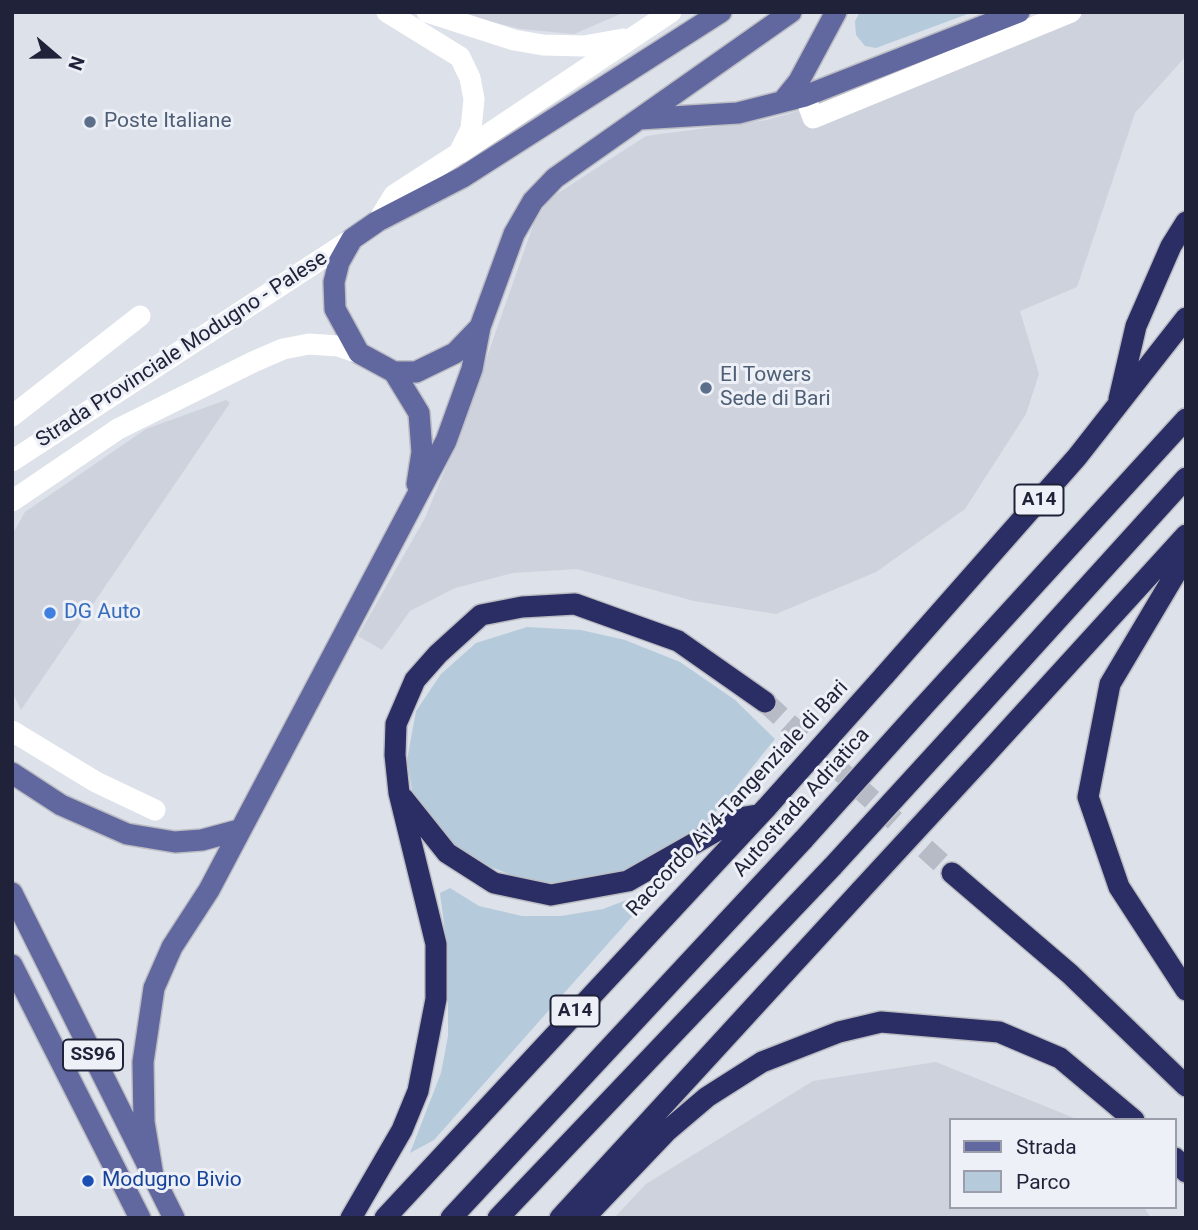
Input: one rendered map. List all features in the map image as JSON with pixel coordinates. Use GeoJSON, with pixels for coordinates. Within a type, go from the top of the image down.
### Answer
{"type":"FeatureCollection","features":[{"type":"Feature","properties":{"kind":"highway","name":"Raccordo A14-Tangenziale di Bari"},"geometry":{"type":"LineString","coordinates":[[1117,405],[1136,326],[1171,246],[1186,222]]}},
{"type":"Feature","properties":{"kind":"highway","name":"Raccordo A14-Tangenziale di Bari"},"geometry":{"type":"LineString","coordinates":[[385,1218],[763,811],[884,676],[1077,457],[1186,318]]}},
{"type":"Feature","properties":{"kind":"highway","name":"Autostrada Adriatica"},"geometry":{"type":"LineString","coordinates":[[451,1218],[804,839],[1186,419]]}},
{"type":"Feature","properties":{"kind":"highway"},"geometry":{"type":"LineString","coordinates":[[498,1218],[833,866],[1186,478]]}},
{"type":"Feature","properties":{"kind":"highway"},"geometry":{"type":"LineString","coordinates":[[560,1218],[1186,536]]}},
{"type":"Feature","properties":{"kind":"highway"},"geometry":{"type":"LineString","coordinates":[[1186,556],[1110,684],[1088,797],[1119,887],[1186,990]]}},
{"type":"Feature","properties":{"kind":"highway"},"geometry":{"type":"LineString","coordinates":[[351,1218],[402,1129],[418,1091],[436,999],[436,944],[399,793],[395,755],[396,724],[415,680],[438,654],[481,615],[522,607],[575,604],[678,641],[765,702]]}},
{"type":"Feature","properties":{"kind":"highway"},"geometry":{"type":"LineString","coordinates":[[399,793],[447,853],[494,883],[551,895],[628,881],[739,818],[763,811]]}},
{"type":"Feature","properties":{"kind":"highway"},"geometry":{"type":"LineString","coordinates":[[952,873],[1070,974],[1186,1086]]}},
{"type":"Feature","properties":{"kind":"highway"},"geometry":{"type":"LineString","coordinates":[[584,1218],[667,1131],[706,1097],[762,1062],[839,1032],[881,1023],[999,1032],[1060,1058],[1132,1118]]}},
{"type":"Feature","properties":{"kind":"main road","name":"Strada Provinciale Modugno - Palese"},"geometry":{"type":"LineString","coordinates":[[394,372],[359,353],[335,309],[334,282],[339,262],[352,239],[378,221],[463,177],[721,12]]}},
{"type":"Feature","properties":{"kind":"main road"},"geometry":{"type":"LineString","coordinates":[[153,1176],[144,1122],[143,1062],[154,988],[172,947],[209,890],[446,441],[472,369],[480,327],[514,234],[533,201],[555,178],[791,12]]}},
{"type":"Feature","properties":{"kind":"main road"},"geometry":{"type":"LineString","coordinates":[[782,102],[799,81],[836,12]]}},
{"type":"Feature","properties":{"kind":"main road"},"geometry":{"type":"LineString","coordinates":[[639,119],[738,113],[805,96],[1019,12]]}},
{"type":"Feature","properties":{"kind":"main road"},"geometry":{"type":"LineString","coordinates":[[394,372],[416,372],[435,365],[455,353],[480,327]]}},
{"type":"Feature","properties":{"kind":"main road"},"geometry":{"type":"LineString","coordinates":[[394,372],[419,413],[422,452],[413,503]]}},
{"type":"Feature","properties":{"kind":"main road"},"geometry":{"type":"LineString","coordinates":[[12,773],[61,805],[116,830],[148,839],[175,842],[202,840],[239,830]]}},
{"type":"Feature","properties":{"kind":"main road","name":"SS96"},"geometry":{"type":"LineString","coordinates":[[12,893],[174,1218]]}},
{"type":"Feature","properties":{"kind":"main road","name":"SS96"},"geometry":{"type":"LineString","coordinates":[[12,965],[140,1218]]}},
{"type":"Feature","properties":{"kind":"street"},"geometry":{"type":"LineString","coordinates":[[387,12],[460,57],[470,78],[474,99],[471,130],[459,153]]}},
{"type":"Feature","properties":{"kind":"street"},"geometry":{"type":"LineString","coordinates":[[427,12],[504,37],[543,45],[584,46],[632,37]]}},
{"type":"Feature","properties":{"kind":"street"},"geometry":{"type":"LineString","coordinates":[[378,221],[394,195],[671,12]]}},
{"type":"Feature","properties":{"kind":"street"},"geometry":{"type":"LineString","coordinates":[[805,96],[813,118],[1071,12]]}},
{"type":"Feature","properties":{"kind":"street","name":"Strada Provinciale Modugno - Palese"},"geometry":{"type":"LineString","coordinates":[[12,461],[352,239]]}},
{"type":"Feature","properties":{"kind":"street"},"geometry":{"type":"LineString","coordinates":[[12,416],[140,316]]}},
{"type":"Feature","properties":{"kind":"street","name":"Strada Provinciale Modugno - Palese"},"geometry":{"type":"LineString","coordinates":[[12,501],[118,429],[263,357],[283,349],[309,344],[338,346],[359,353]]}},
{"type":"Feature","properties":{"kind":"street"},"geometry":{"type":"LineString","coordinates":[[12,730],[96,782],[155,810]]}},
{"type":"Feature","properties":{"kind":"street"},"geometry":{"type":"LineString","coordinates":[[116,830],[125,796]]}},
{"type":"Feature","properties":{"kind":"shaded area"},"geometry":{"type":"Polygon","coordinates":[[[452,12],[625,12],[574,34],[521,29],[452,12]]]}},
{"type":"Feature","properties":{"kind":"shaded area"},"geometry":{"type":"Polygon","coordinates":[[[1053,12],[1186,12],[1186,56],[1135,113],[1077,287],[1020,311],[1039,374],[1026,414],[965,509],[876,572],[776,614],[694,601],[577,569],[513,573],[455,588],[410,611],[382,650],[358,636],[425,518],[461,431],[534,223],[549,199],[646,136],[767,120],[829,102],[1053,12]]]}},
{"type":"Feature","properties":{"kind":"shaded area","name":"DG Auto"},"geometry":{"type":"Polygon","coordinates":[[[226,400],[230,403],[21,710],[12,691],[12,535],[25,512],[146,429],[226,400]]]}},
{"type":"Feature","properties":{"kind":"shaded area"},"geometry":{"type":"Polygon","coordinates":[[[936,1062],[1074,1118],[950,1118],[950,1209],[1145,1209],[1151,1218],[614,1218],[646,1184],[813,1081],[936,1062]]]}},
{"type":"Feature","properties":{"kind":"green space"},"geometry":{"type":"Polygon","coordinates":[[[860,12],[973,12],[876,48],[865,46],[856,35],[855,21],[860,12]]]}},
{"type":"Feature","properties":{"kind":"green space"},"geometry":{"type":"Polygon","coordinates":[[[527,627],[581,630],[625,640],[680,662],[735,700],[775,739],[711,818],[669,850],[614,876],[564,884],[524,880],[478,862],[440,834],[413,796],[407,760],[416,711],[441,674],[476,643],[527,627]]]}},
{"type":"Feature","properties":{"kind":"green space"},"geometry":{"type":"Polygon","coordinates":[[[450,888],[479,906],[522,916],[561,916],[603,909],[637,896],[644,903],[434,1140],[410,1153],[441,1073],[448,1036],[448,955],[440,893],[450,888]]]}},
{"type":"Feature","properties":{"kind":"tunnel"},"geometry":{"type":"LineString","coordinates":[[765,702],[952,873]]}},
{"type":"Feature","properties":{"kind":"place","name":"Poste Italiane"},"geometry":{"type":"Point","coordinates":[90,122]}},
{"type":"Feature","properties":{"kind":"place","name":"EI Towers Sede di Bari"},"geometry":{"type":"Point","coordinates":[706,388]}},
{"type":"Feature","properties":{"kind":"place","name":"DG Auto"},"geometry":{"type":"Point","coordinates":[50,613]}},
{"type":"Feature","properties":{"kind":"place","name":"Modugno Bivio"},"geometry":{"type":"Point","coordinates":[88,1181]}}]}
